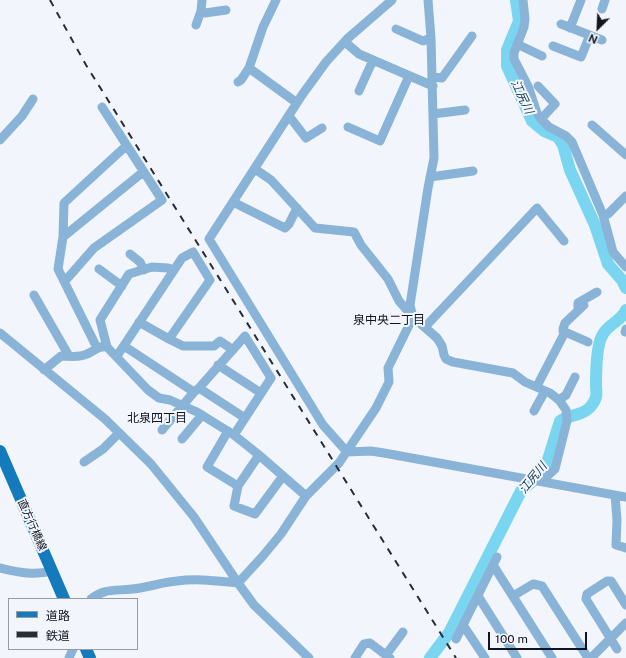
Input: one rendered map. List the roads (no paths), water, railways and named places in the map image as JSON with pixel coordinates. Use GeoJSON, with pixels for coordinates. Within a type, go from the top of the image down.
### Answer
{"type":"FeatureCollection","features":[{"type":"Feature","properties":{"kind":"main road","name":"直方行橋線"},"geometry":{"type":"LineString","coordinates":[[0,451],[64,598]]}},
{"type":"Feature","properties":{"kind":"street"},"geometry":{"type":"LineString","coordinates":[[196,25],[202,11],[202,0]]}},
{"type":"Feature","properties":{"kind":"street"},"geometry":{"type":"LineString","coordinates":[[238,82],[249,68],[263,27],[276,0]]}},
{"type":"Feature","properties":{"kind":"street"},"geometry":{"type":"LineString","coordinates":[[392,0],[345,42],[326,62],[297,103],[209,239],[323,425],[347,452],[384,453],[420,461],[542,481],[626,497]]}},
{"type":"Feature","properties":{"kind":"street"},"geometry":{"type":"LineString","coordinates":[[238,583],[281,534],[306,496],[339,463],[376,408],[389,382],[388,368],[413,317],[410,305],[434,158],[433,82],[428,0]]}},
{"type":"Feature","properties":{"kind":"street"},"geometry":{"type":"LineString","coordinates":[[523,0],[525,19],[524,27],[514,53],[514,59],[528,86],[537,113],[541,119],[549,128],[566,136],[572,142],[603,215],[613,252],[626,267]]}},
{"type":"Feature","properties":{"kind":"street"},"geometry":{"type":"LineString","coordinates":[[581,0],[566,26],[602,40]]}},
{"type":"Feature","properties":{"kind":"street"},"geometry":{"type":"LineString","coordinates":[[202,11],[205,13],[226,10]]}},
{"type":"Feature","properties":{"kind":"street"},"geometry":{"type":"LineString","coordinates":[[396,29],[423,41],[431,38]]}},
{"type":"Feature","properties":{"kind":"street"},"geometry":{"type":"LineString","coordinates":[[553,46],[582,57],[590,35]]}},
{"type":"Feature","properties":{"kind":"street"},"geometry":{"type":"LineString","coordinates":[[345,42],[359,54],[372,60],[409,76],[433,82],[442,78],[472,36]]}},
{"type":"Feature","properties":{"kind":"street"},"geometry":{"type":"LineString","coordinates":[[517,44],[542,56]]}},
{"type":"Feature","properties":{"kind":"street"},"geometry":{"type":"LineString","coordinates":[[359,91],[372,60]]}},
{"type":"Feature","properties":{"kind":"street"},"geometry":{"type":"LineString","coordinates":[[249,68],[297,103]]}},
{"type":"Feature","properties":{"kind":"street"},"geometry":{"type":"LineString","coordinates":[[348,127],[380,141],[409,76]]}},
{"type":"Feature","properties":{"kind":"street"},"geometry":{"type":"LineString","coordinates":[[538,86],[555,104],[541,119]]}},
{"type":"Feature","properties":{"kind":"street"},"geometry":{"type":"LineString","coordinates":[[0,140],[22,116],[33,99]]}},
{"type":"Feature","properties":{"kind":"street"},"geometry":{"type":"LineString","coordinates":[[65,281],[94,248],[162,200],[102,107]]}},
{"type":"Feature","properties":{"kind":"street"},"geometry":{"type":"LineString","coordinates":[[433,114],[465,110]]}},
{"type":"Feature","properties":{"kind":"street"},"geometry":{"type":"LineString","coordinates":[[289,116],[306,138],[322,128]]}},
{"type":"Feature","properties":{"kind":"street"},"geometry":{"type":"LineString","coordinates":[[592,125],[626,155]]}},
{"type":"Feature","properties":{"kind":"street"},"geometry":{"type":"LineString","coordinates":[[97,348],[58,269],[64,203],[126,146]]}},
{"type":"Feature","properties":{"kind":"street"},"geometry":{"type":"LineString","coordinates":[[255,169],[271,180],[315,228],[354,232],[361,245],[388,279],[399,301],[413,317],[437,338],[448,361],[513,373],[525,382],[541,389],[558,400],[566,410],[567,421],[555,469],[542,481]]}},
{"type":"Feature","properties":{"kind":"street"},"geometry":{"type":"LineString","coordinates":[[430,177],[473,171]]}},
{"type":"Feature","properties":{"kind":"street"},"geometry":{"type":"LineString","coordinates":[[62,237],[143,172]]}},
{"type":"Feature","properties":{"kind":"street"},"geometry":{"type":"LineString","coordinates":[[603,215],[608,214],[626,196]]}},
{"type":"Feature","properties":{"kind":"street"},"geometry":{"type":"LineString","coordinates":[[234,202],[285,228],[289,224],[297,208]]}},
{"type":"Feature","properties":{"kind":"street"},"geometry":{"type":"LineString","coordinates":[[425,327],[537,208],[564,241]]}},
{"type":"Feature","properties":{"kind":"street"},"geometry":{"type":"LineString","coordinates":[[116,356],[182,258],[193,252],[210,280],[169,339]]}},
{"type":"Feature","properties":{"kind":"street"},"geometry":{"type":"LineString","coordinates":[[130,254],[140,262],[144,270]]}},
{"type":"Feature","properties":{"kind":"street"},"geometry":{"type":"LineString","coordinates":[[174,270],[152,267],[129,274],[100,320],[107,347],[148,390],[159,398],[170,400],[183,406],[231,433],[306,496]]}},
{"type":"Feature","properties":{"kind":"street"},"geometry":{"type":"LineString","coordinates":[[100,269],[122,286]]}},
{"type":"Feature","properties":{"kind":"street"},"geometry":{"type":"LineString","coordinates":[[534,411],[541,389],[564,334],[563,331],[565,323],[581,308],[578,303],[597,292]]}},
{"type":"Feature","properties":{"kind":"street"},"geometry":{"type":"LineString","coordinates":[[34,295],[69,356]]}},
{"type":"Feature","properties":{"kind":"street"},"geometry":{"type":"LineString","coordinates":[[140,322],[183,346],[214,346],[220,341],[233,350]]}},
{"type":"Feature","properties":{"kind":"street"},"geometry":{"type":"LineString","coordinates":[[563,331],[588,342]]}},
{"type":"Feature","properties":{"kind":"street"},"geometry":{"type":"LineString","coordinates":[[0,333],[105,419],[151,464],[194,517],[254,605],[309,658]]}},
{"type":"Feature","properties":{"kind":"street"},"geometry":{"type":"LineString","coordinates":[[162,430],[245,336],[271,378],[245,418],[231,433],[207,467],[238,486]]}},
{"type":"Feature","properties":{"kind":"street"},"geometry":{"type":"LineString","coordinates":[[44,370],[61,356],[78,357],[86,355],[97,348],[103,346],[107,347]]}},
{"type":"Feature","properties":{"kind":"street"},"geometry":{"type":"LineString","coordinates":[[124,346],[245,418]]}},
{"type":"Feature","properties":{"kind":"street"},"geometry":{"type":"LineString","coordinates":[[218,365],[262,392]]}},
{"type":"Feature","properties":{"kind":"street"},"geometry":{"type":"LineString","coordinates":[[558,400],[566,395],[575,377]]}},
{"type":"Feature","properties":{"kind":"street"},"geometry":{"type":"LineString","coordinates":[[182,439],[202,416]]}},
{"type":"Feature","properties":{"kind":"street"},"geometry":{"type":"LineString","coordinates":[[84,462],[103,449],[119,432]]}},
{"type":"Feature","properties":{"kind":"street"},"geometry":{"type":"LineString","coordinates":[[259,455],[238,486],[234,506],[255,514],[283,476]]}},
{"type":"Feature","properties":{"kind":"street"},"geometry":{"type":"LineString","coordinates":[[615,495],[617,520],[616,545],[626,548]]}},
{"type":"Feature","properties":{"kind":"street"},"geometry":{"type":"LineString","coordinates":[[456,639],[495,561],[513,596],[552,658]]}},
{"type":"Feature","properties":{"kind":"street"},"geometry":{"type":"LineString","coordinates":[[0,568],[35,574],[52,571]]}},
{"type":"Feature","properties":{"kind":"street"},"geometry":{"type":"LineString","coordinates":[[92,598],[108,590],[133,589],[176,581],[197,579],[238,583]]}},
{"type":"Feature","properties":{"kind":"street"},"geometry":{"type":"LineString","coordinates":[[617,648],[586,599],[587,594],[607,581],[611,581],[626,605]]}},
{"type":"Feature","properties":{"kind":"street"},"geometry":{"type":"LineString","coordinates":[[513,596],[533,584],[542,586],[589,658],[611,639],[626,623]]}},
{"type":"Feature","properties":{"kind":"street"},"geometry":{"type":"LineString","coordinates":[[478,596],[517,658]]}},
{"type":"Feature","properties":{"kind":"street"},"geometry":{"type":"LineString","coordinates":[[463,624],[485,658]]}},
{"type":"Feature","properties":{"kind":"street"},"geometry":{"type":"LineString","coordinates":[[355,658],[364,644],[370,643],[388,657],[403,632]]}},
{"type":"Feature","properties":{"kind":"waterway","name":"江尻川"},"geometry":{"type":"LineString","coordinates":[[516,0],[519,21],[507,50],[507,66],[532,121],[544,131],[558,137],[563,145],[570,170],[595,225],[608,264],[622,280],[626,288]]}},
{"type":"Feature","properties":{"kind":"waterway","name":"江尻川"},"geometry":{"type":"LineString","coordinates":[[430,658],[449,633],[521,491],[534,480],[547,463],[560,421],[585,411],[594,402],[596,395],[597,360],[600,341],[604,332],[621,317],[626,310]]}},
{"type":"Feature","properties":{"kind":"railway"},"geometry":{"type":"LineString","coordinates":[[50,0],[86,65],[456,658]]}},
{"type":"Feature","properties":{"kind":"district","name":"泉中央二丁目"},"geometry":{"type":"Point","coordinates":[389,320]}},
{"type":"Feature","properties":{"kind":"district","name":"北泉四丁目"},"geometry":{"type":"Point","coordinates":[157,418]}}]}
